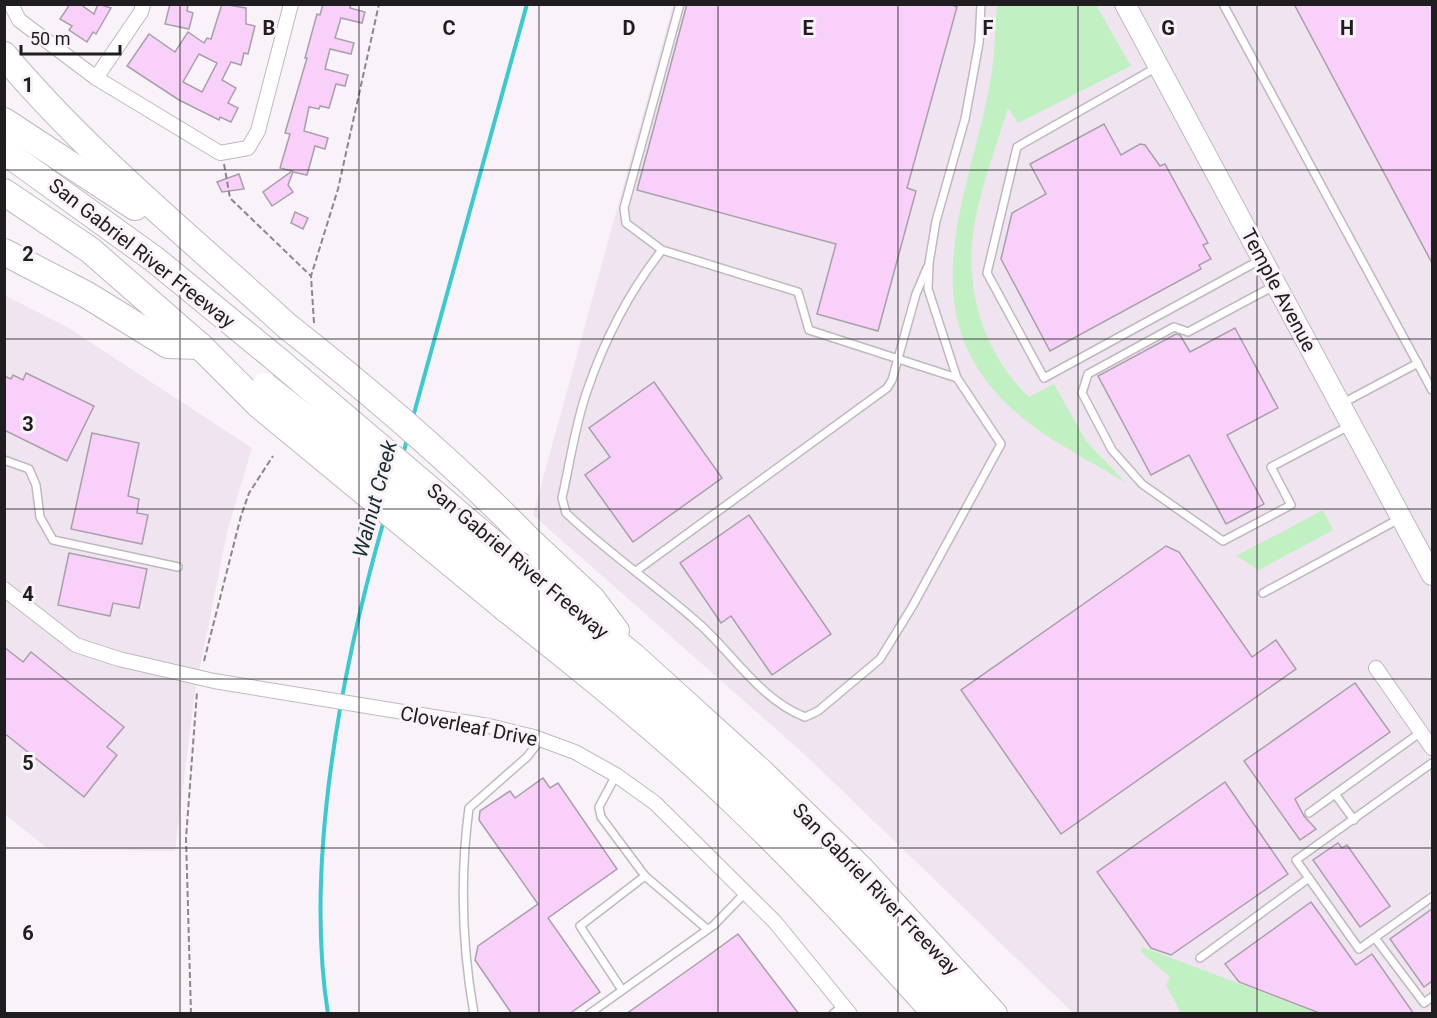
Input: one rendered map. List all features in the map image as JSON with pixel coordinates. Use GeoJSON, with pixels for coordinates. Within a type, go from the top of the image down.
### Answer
{"type":"FeatureCollection","features":[{"type":"Feature","properties":{"kind":"highway"},"geometry":{"type":"LineString","coordinates":[[4,55],[41,98],[94,152],[287,326],[428,441],[592,599],[633,656]]}},
{"type":"Feature","properties":{"kind":"highway"},"geometry":{"type":"LineString","coordinates":[[4,121],[77,166],[226,270]]}},
{"type":"Feature","properties":{"kind":"highway","name":"San Gabriel River Freeway"},"geometry":{"type":"LineString","coordinates":[[4,151],[154,259],[276,358],[516,583],[626,704],[734,802],[831,898],[936,1014]]}},
{"type":"Feature","properties":{"kind":"highway","name":"San Gabriel River Freeway"},"geometry":{"type":"LineString","coordinates":[[4,192],[90,250],[232,375],[516,583],[633,656],[761,772],[861,869],[994,1014]]}},
{"type":"Feature","properties":{"kind":"highway"},"geometry":{"type":"LineString","coordinates":[[4,252],[87,295],[168,345],[200,346]]}},
{"type":"Feature","properties":{"kind":"highway"},"geometry":{"type":"LineString","coordinates":[[4,264],[55,288],[87,295]]}},
{"type":"Feature","properties":{"kind":"highway"},"geometry":{"type":"LineString","coordinates":[[516,583],[703,748],[790,831],[891,934],[962,1014]]}},
{"type":"Feature","properties":{"kind":"highway"},"geometry":{"type":"LineString","coordinates":[[516,583],[527,588],[633,675],[741,771],[846,875],[974,1014]]}},
{"type":"Feature","properties":{"kind":"main road","name":"Temple Avenue"},"geometry":{"type":"LineString","coordinates":[[1125,4],[1432,575]]}},
{"type":"Feature","properties":{"kind":"street"},"geometry":{"type":"LineString","coordinates":[[11,4],[19,20],[96,78],[222,153],[248,148],[258,131],[291,4]]}},
{"type":"Feature","properties":{"kind":"street"},"geometry":{"type":"LineString","coordinates":[[96,78],[141,12],[143,4]]}},
{"type":"Feature","properties":{"kind":"street","name":"Cloverleaf Drive"},"geometry":{"type":"LineString","coordinates":[[4,590],[76,645],[119,659],[214,681],[489,726],[575,752],[616,775],[655,803],[775,922],[842,1011]]}},
{"type":"Feature","properties":{"kind":"street"},"geometry":{"type":"LineString","coordinates":[[1376,668],[1432,748]]}},
{"type":"Feature","properties":{"kind":"lane"},"geometry":{"type":"LineString","coordinates":[[680,4],[624,208],[626,223],[662,250],[798,292],[809,330],[957,378]]}},
{"type":"Feature","properties":{"kind":"lane"},"geometry":{"type":"LineString","coordinates":[[662,250],[641,276],[618,319],[586,392],[562,498],[566,513],[713,636],[744,673],[792,712],[805,717],[818,711],[880,659],[912,607],[1001,444],[957,378],[928,289],[929,263],[936,221],[965,119],[979,43],[981,4]]}},
{"type":"Feature","properties":{"kind":"lane"},"geometry":{"type":"LineString","coordinates":[[1223,4],[1432,390]]}},
{"type":"Feature","properties":{"kind":"lane"},"geometry":{"type":"LineString","coordinates":[[1158,66],[1017,147],[987,273],[1044,378],[1262,259]]}},
{"type":"Feature","properties":{"kind":"lane"},"geometry":{"type":"LineString","coordinates":[[636,571],[887,388],[916,294],[929,263]]}},
{"type":"Feature","properties":{"kind":"lane"},"geometry":{"type":"LineString","coordinates":[[1276,285],[1188,332],[1174,327],[1088,374],[1082,393],[1107,440],[1142,484],[1223,541],[1291,505],[1271,467],[1351,425]]}},
{"type":"Feature","properties":{"kind":"lane"},"geometry":{"type":"LineString","coordinates":[[1340,404],[1418,363]]}},
{"type":"Feature","properties":{"kind":"lane"},"geometry":{"type":"LineString","coordinates":[[4,460],[29,469],[36,485],[40,518],[53,540],[178,567]]}},
{"type":"Feature","properties":{"kind":"lane"},"geometry":{"type":"LineString","coordinates":[[1263,593],[1401,518]]}},
{"type":"Feature","properties":{"kind":"lane"},"geometry":{"type":"LineString","coordinates":[[1309,813],[1421,732]]}},
{"type":"Feature","properties":{"kind":"lane"},"geometry":{"type":"LineString","coordinates":[[474,1014],[467,967],[464,906],[465,840],[469,808],[527,757],[541,740]]}},
{"type":"Feature","properties":{"kind":"lane"},"geometry":{"type":"LineString","coordinates":[[1432,763],[1296,860],[1359,949],[1432,897]]}},
{"type":"Feature","properties":{"kind":"lane"},"geometry":{"type":"LineString","coordinates":[[616,775],[599,807],[600,817],[645,876],[707,929]]}},
{"type":"Feature","properties":{"kind":"lane"},"geometry":{"type":"LineString","coordinates":[[1335,794],[1354,820]]}},
{"type":"Feature","properties":{"kind":"lane"},"geometry":{"type":"LineString","coordinates":[[622,990],[580,926],[645,876]]}},
{"type":"Feature","properties":{"kind":"lane"},"geometry":{"type":"LineString","coordinates":[[1200,958],[1309,878]]}},
{"type":"Feature","properties":{"kind":"lane"},"geometry":{"type":"LineString","coordinates":[[589,1014],[707,929],[746,893]]}},
{"type":"Feature","properties":{"kind":"lane"},"geometry":{"type":"LineString","coordinates":[[1375,938],[1424,1003],[1432,997]]}},
{"type":"Feature","properties":{"kind":"path"},"geometry":{"type":"LineString","coordinates":[[314,324],[310,276],[338,189],[379,4]]}},
{"type":"Feature","properties":{"kind":"path"},"geometry":{"type":"LineString","coordinates":[[222,153],[230,198],[310,276]]}},
{"type":"Feature","properties":{"kind":"path"},"geometry":{"type":"LineString","coordinates":[[204,661],[241,516],[249,494],[273,456]]}},
{"type":"Feature","properties":{"kind":"path"},"geometry":{"type":"LineString","coordinates":[[191,1014],[186,838],[197,692]]}},
{"type":"Feature","properties":{"kind":"shaded area"},"geometry":{"type":"Polygon","coordinates":[[[673,5],[1432,5],[1432,1013],[1073,1013],[803,753],[533,515],[673,5]]]}},
{"type":"Feature","properties":{"kind":"shaded area"},"geometry":{"type":"Polygon","coordinates":[[[4,295],[67,327],[252,448],[228,528],[195,691],[175,851],[48,849],[5,814],[4,295]]]}},
{"type":"Feature","properties":{"kind":"green space"},"geometry":{"type":"Polygon","coordinates":[[[997,5],[1096,5],[1131,66],[1018,123],[1008,108],[980,200],[972,251],[975,297],[989,341],[1000,361],[1029,397],[1054,384],[1086,441],[1126,483],[1022,418],[978,369],[960,330],[953,289],[954,248],[961,206],[991,77],[997,5]]]}},
{"type":"Feature","properties":{"kind":"green space"},"geometry":{"type":"Polygon","coordinates":[[[1323,510],[1333,530],[1259,570],[1236,556],[1323,510]]]}},
{"type":"Feature","properties":{"kind":"green space"},"geometry":{"type":"Polygon","coordinates":[[[1142,947],[1317,1013],[1181,1013],[1166,985],[1170,977],[1141,952],[1142,947]]]}},
{"type":"Feature","properties":{"kind":"building"},"geometry":{"type":"Polygon","coordinates":[[[70,4],[80,4],[94,14],[98,4],[111,8],[96,34],[93,32],[87,42],[69,30],[72,26],[60,19],[70,4]]]}},
{"type":"Feature","properties":{"kind":"building"},"geometry":{"type":"Polygon","coordinates":[[[170,4],[188,4],[187,11],[193,13],[189,29],[165,24],[170,4]]]}},
{"type":"Feature","properties":{"kind":"building"},"geometry":{"type":"Polygon","coordinates":[[[222,4],[246,8],[246,24],[255,26],[248,54],[244,53],[241,65],[231,62],[222,80],[236,88],[228,103],[238,108],[231,122],[220,117],[219,120],[179,100],[127,66],[149,34],[175,52],[188,32],[204,43],[207,38],[211,39],[222,4]],[[199,54],[183,82],[202,92],[217,63],[199,54]]]}},
{"type":"Feature","properties":{"kind":"building"},"geometry":{"type":"Polygon","coordinates":[[[323,4],[351,4],[350,8],[365,12],[362,23],[341,18],[335,38],[354,43],[351,54],[330,49],[325,69],[348,75],[345,86],[336,84],[329,108],[309,107],[304,131],[328,138],[325,149],[315,146],[307,175],[293,172],[288,185],[293,192],[272,206],[263,192],[292,171],[280,168],[290,134],[285,133],[317,14],[320,15],[323,4]]]}},
{"type":"Feature","properties":{"kind":"building"},"geometry":{"type":"Polygon","coordinates":[[[687,4],[949,4],[957,7],[907,188],[916,191],[878,331],[817,314],[836,244],[637,190],[687,4]]]}},
{"type":"Feature","properties":{"kind":"building"},"geometry":{"type":"Polygon","coordinates":[[[1294,4],[1432,4],[1432,263],[1294,4]]]}},
{"type":"Feature","properties":{"kind":"building"},"geometry":{"type":"Polygon","coordinates":[[[1104,124],[1121,155],[1140,144],[1145,145],[1160,166],[1165,164],[1208,243],[1203,245],[1211,259],[1199,265],[1201,269],[1050,351],[1001,259],[1012,213],[1046,194],[1030,164],[1104,124]]]}},
{"type":"Feature","properties":{"kind":"building"},"geometry":{"type":"Polygon","coordinates":[[[239,174],[244,189],[222,192],[217,182],[239,174]]]}},
{"type":"Feature","properties":{"kind":"building"},"geometry":{"type":"Polygon","coordinates":[[[295,212],[308,218],[303,229],[291,223],[295,212]]]}},
{"type":"Feature","properties":{"kind":"building"},"geometry":{"type":"Polygon","coordinates":[[[1235,328],[1278,408],[1227,435],[1264,504],[1226,524],[1189,455],[1151,475],[1098,376],[1176,334],[1180,335],[1190,352],[1235,328]]]}},
{"type":"Feature","properties":{"kind":"building"},"geometry":{"type":"Polygon","coordinates":[[[26,373],[94,406],[67,461],[4,430],[4,376],[11,379],[13,375],[23,380],[26,373]]]}},
{"type":"Feature","properties":{"kind":"building"},"geometry":{"type":"Polygon","coordinates":[[[654,382],[722,478],[633,542],[585,475],[610,457],[589,428],[654,382]]]}},
{"type":"Feature","properties":{"kind":"building"},"geometry":{"type":"Polygon","coordinates":[[[92,433],[139,443],[128,496],[139,499],[137,513],[148,515],[142,544],[71,529],[92,433]]]}},
{"type":"Feature","properties":{"kind":"building"},"geometry":{"type":"Polygon","coordinates":[[[749,515],[831,634],[772,675],[731,616],[721,623],[680,563],[749,515]]]}},
{"type":"Feature","properties":{"kind":"building"},"geometry":{"type":"Polygon","coordinates":[[[1166,546],[1179,552],[1252,657],[1276,640],[1296,669],[1061,834],[961,690],[1166,546]]]}},
{"type":"Feature","properties":{"kind":"building"},"geometry":{"type":"Polygon","coordinates":[[[69,553],[147,569],[139,608],[113,603],[110,616],[58,605],[69,553]]]}},
{"type":"Feature","properties":{"kind":"building"},"geometry":{"type":"Polygon","coordinates":[[[4,647],[23,662],[31,652],[124,727],[107,747],[117,755],[84,797],[4,733],[4,647]]]}},
{"type":"Feature","properties":{"kind":"building"},"geometry":{"type":"Polygon","coordinates":[[[1355,683],[1390,732],[1295,799],[1304,816],[1316,829],[1300,840],[1244,761],[1355,683]]]}},
{"type":"Feature","properties":{"kind":"building"},"geometry":{"type":"Polygon","coordinates":[[[543,778],[550,788],[558,783],[617,869],[548,918],[600,992],[569,1014],[512,1014],[475,960],[478,946],[538,904],[479,820],[480,811],[510,791],[515,798],[543,778]]]}},
{"type":"Feature","properties":{"kind":"building"},"geometry":{"type":"Polygon","coordinates":[[[1225,782],[1288,874],[1171,955],[1151,948],[1097,872],[1225,782]]]}},
{"type":"Feature","properties":{"kind":"building"},"geometry":{"type":"Polygon","coordinates":[[[1338,843],[1342,848],[1347,845],[1390,906],[1360,927],[1313,860],[1338,843]]]}},
{"type":"Feature","properties":{"kind":"building"},"geometry":{"type":"Polygon","coordinates":[[[1311,902],[1356,965],[1372,954],[1414,1014],[1322,1014],[1239,982],[1225,964],[1311,902]]]}},
{"type":"Feature","properties":{"kind":"building"},"geometry":{"type":"Polygon","coordinates":[[[1432,909],[1432,981],[1424,987],[1390,939],[1432,909]]]}},
{"type":"Feature","properties":{"kind":"building"},"geometry":{"type":"Polygon","coordinates":[[[738,934],[799,1014],[626,1014],[705,958],[738,934]]]}},
{"type":"Feature","properties":{"kind":"waterway","name":"Walnut Creek"},"geometry":{"type":"LineString","coordinates":[[413,417],[527,4]]}},
{"type":"Feature","properties":{"kind":"waterway","name":"Walnut Creek"},"geometry":{"type":"LineString","coordinates":[[403,455],[407,439]]}},
{"type":"Feature","properties":{"kind":"waterway","name":"Walnut Creek"},"geometry":{"type":"LineString","coordinates":[[328,1014],[322,955],[321,893],[324,830],[331,765],[354,638],[384,520]]}}]}
